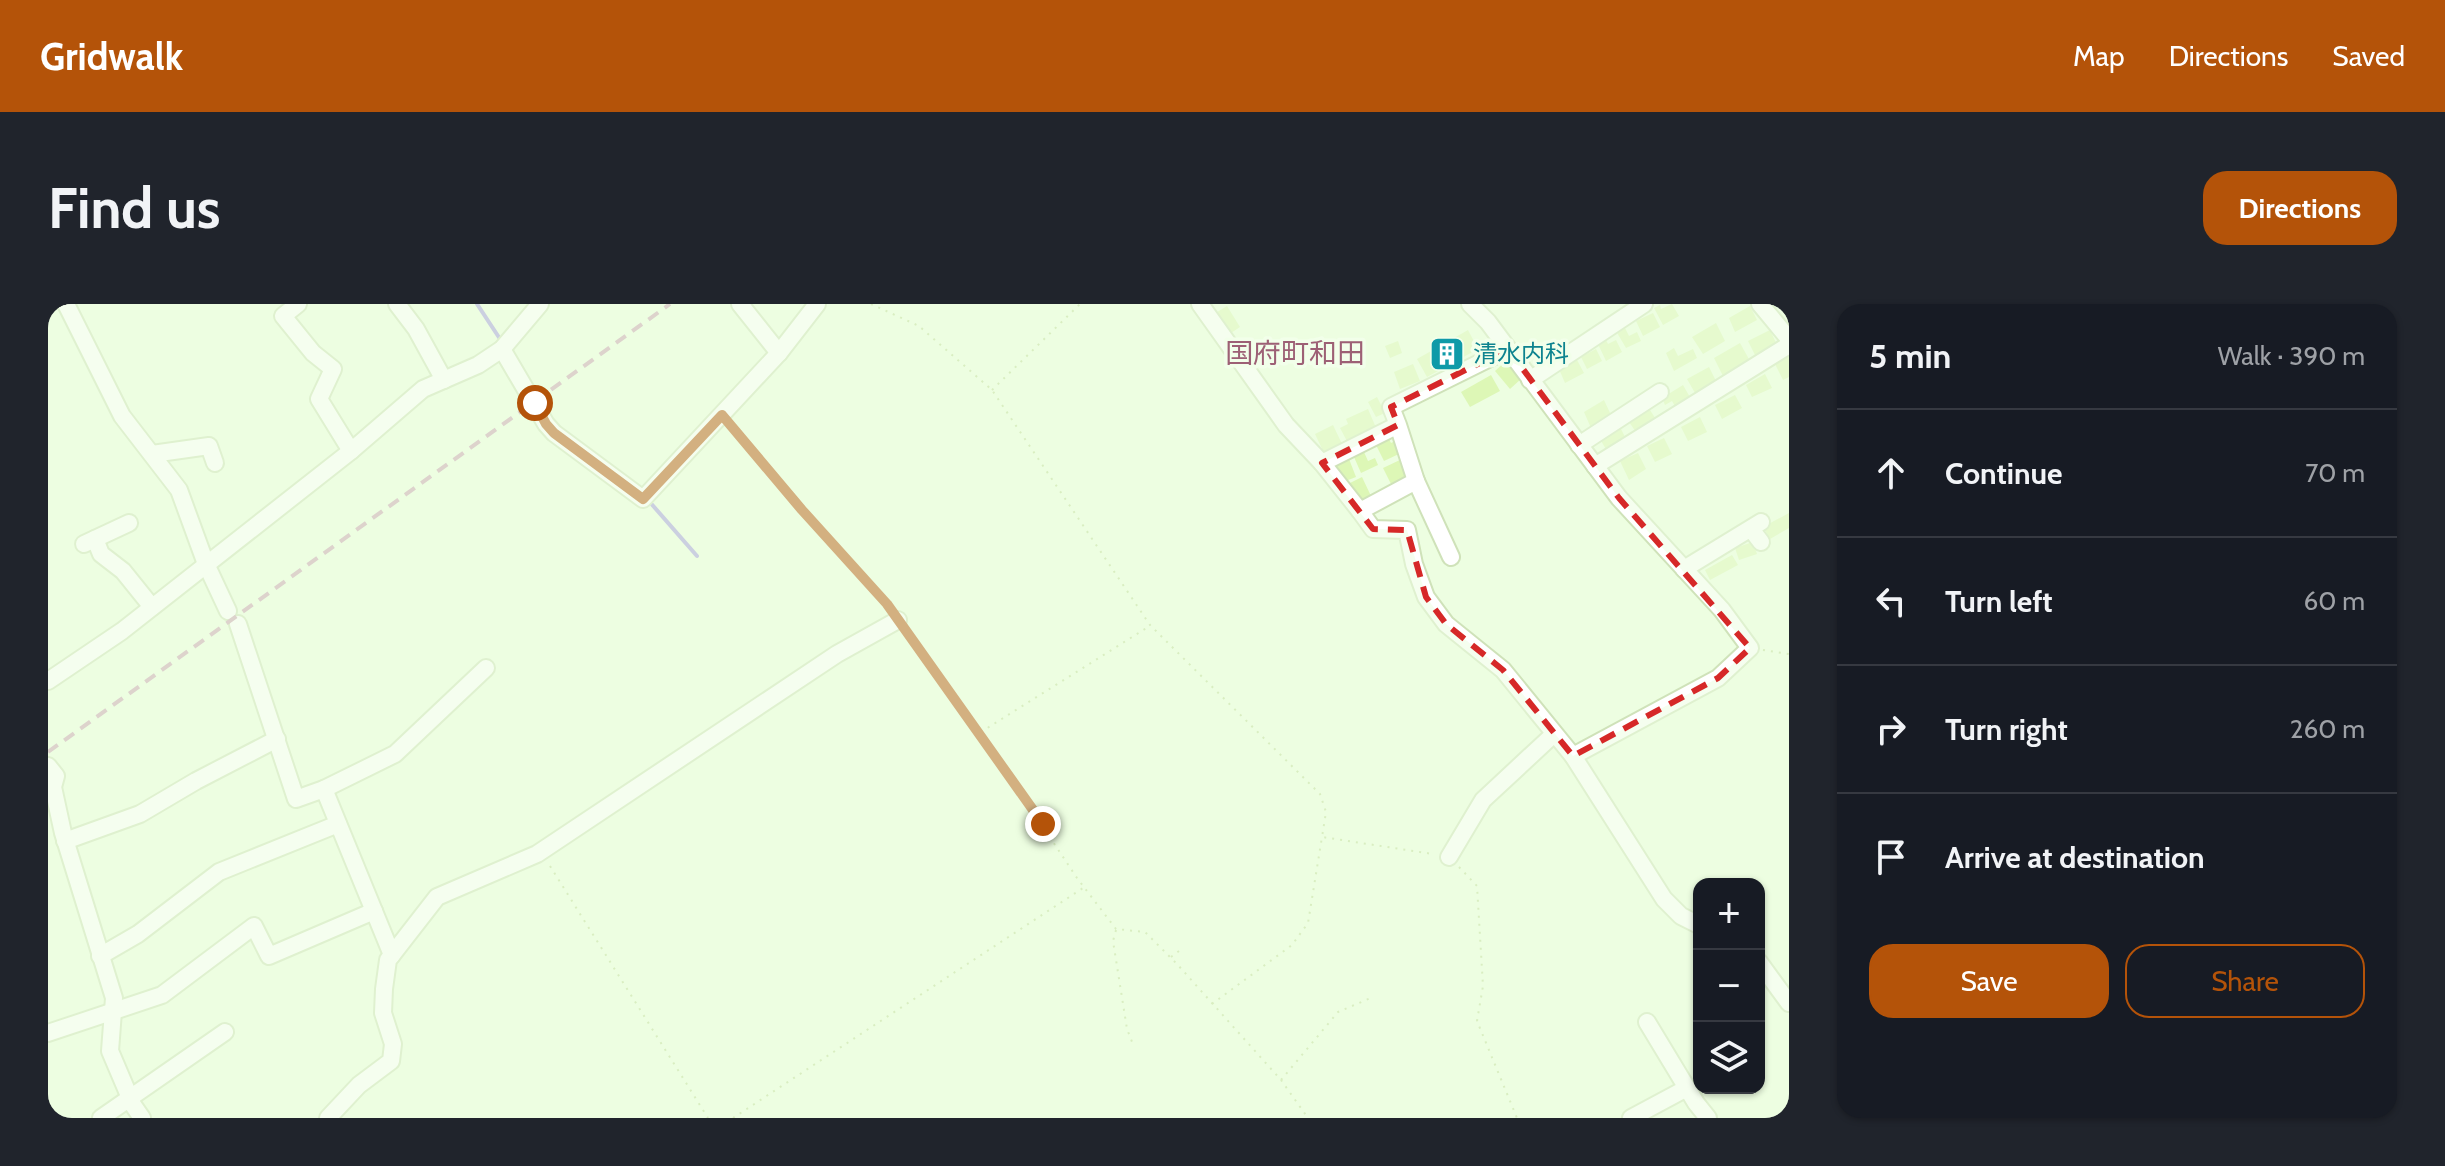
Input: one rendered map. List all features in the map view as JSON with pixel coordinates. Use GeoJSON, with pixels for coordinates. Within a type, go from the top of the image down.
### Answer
{"type":"FeatureCollection","features":[{"type":"Feature","properties":{"kind":"street"},"geometry":{"type":"LineString","coordinates":[[66,304],[122,416],[179,490],[206,564],[233,617],[296,799],[324,789],[395,754],[486,668]]}},
{"type":"Feature","properties":{"kind":"street"},"geometry":{"type":"LineString","coordinates":[[298,304],[283,316],[313,353],[333,369],[319,399],[351,451]]}},
{"type":"Feature","properties":{"kind":"street"},"geometry":{"type":"LineString","coordinates":[[397,304],[416,329],[444,380]]}},
{"type":"Feature","properties":{"kind":"street"},"geometry":{"type":"LineString","coordinates":[[48,681],[122,631],[351,451],[423,389],[478,365],[504,348],[540,304]]}},
{"type":"Feature","properties":{"kind":"street"},"geometry":{"type":"LineString","coordinates":[[740,304],[779,353]]}},
{"type":"Feature","properties":{"kind":"street"},"geometry":{"type":"LineString","coordinates":[[504,348],[554,433],[643,499],[779,353],[817,304]]}},
{"type":"Feature","properties":{"kind":"street"},"geometry":{"type":"LineString","coordinates":[[1470,304],[1488,322],[1619,498],[1722,610],[1750,648],[1718,678],[1573,756]]}},
{"type":"Feature","properties":{"kind":"street"},"geometry":{"type":"LineString","coordinates":[[1530,380],[1644,304]]}},
{"type":"Feature","properties":{"kind":"street"},"geometry":{"type":"LineString","coordinates":[[1760,304],[1783,320],[1789,339]]}},
{"type":"Feature","properties":{"kind":"street"},"geometry":{"type":"LineString","coordinates":[[1208,307],[1286,425],[1322,463],[1373,529],[1407,530],[1414,564],[1426,597],[1446,624],[1503,670],[1573,756],[1664,899],[1681,916],[1693,922]]}},
{"type":"Feature","properties":{"kind":"street"},"geometry":{"type":"LineString","coordinates":[[1595,466],[1789,345]]}},
{"type":"Feature","properties":{"kind":"street"},"geometry":{"type":"LineString","coordinates":[[1451,557],[1416,481],[1391,407],[1508,349]]}},
{"type":"Feature","properties":{"kind":"street"},"geometry":{"type":"LineString","coordinates":[[1579,445],[1660,392]]}},
{"type":"Feature","properties":{"kind":"street"},"geometry":{"type":"LineString","coordinates":[[1322,463],[1398,425]]}},
{"type":"Feature","properties":{"kind":"street"},"geometry":{"type":"LineString","coordinates":[[152,454],[209,446],[215,463]]}},
{"type":"Feature","properties":{"kind":"street"},"geometry":{"type":"LineString","coordinates":[[1360,511],[1416,481]]}},
{"type":"Feature","properties":{"kind":"street"},"geometry":{"type":"LineString","coordinates":[[129,523],[90,542],[123,571],[152,607]]}},
{"type":"Feature","properties":{"kind":"street"},"geometry":{"type":"LineString","coordinates":[[1684,569],[1758,531]]}},
{"type":"Feature","properties":{"kind":"street"},"geometry":{"type":"LineString","coordinates":[[328,1118],[359,1085],[391,1061],[393,1044],[383,1013],[388,960],[437,897],[541,852],[837,654],[898,620]]}},
{"type":"Feature","properties":{"kind":"street"},"geometry":{"type":"LineString","coordinates":[[1449,857],[1483,800],[1554,734]]}},
{"type":"Feature","properties":{"kind":"street"},"geometry":{"type":"LineString","coordinates":[[65,841],[140,814],[277,739]]}},
{"type":"Feature","properties":{"kind":"street"},"geometry":{"type":"LineString","coordinates":[[48,766],[56,776],[53,787],[65,841],[114,998],[110,1051],[142,1118]]}},
{"type":"Feature","properties":{"kind":"street"},"geometry":{"type":"LineString","coordinates":[[324,789],[392,955]]}},
{"type":"Feature","properties":{"kind":"street"},"geometry":{"type":"LineString","coordinates":[[100,956],[138,934],[219,872],[338,824]]}},
{"type":"Feature","properties":{"kind":"street"},"geometry":{"type":"LineString","coordinates":[[48,1033],[162,995],[254,926],[269,956],[374,911]]}},
{"type":"Feature","properties":{"kind":"street"},"geometry":{"type":"LineString","coordinates":[[1765,970],[1789,1003]]}},
{"type":"Feature","properties":{"kind":"street"},"geometry":{"type":"LineString","coordinates":[[1647,1022],[1708,1118]]}},
{"type":"Feature","properties":{"kind":"street"},"geometry":{"type":"LineString","coordinates":[[101,1118],[225,1032]]}},
{"type":"Feature","properties":{"kind":"street"},"geometry":{"type":"LineString","coordinates":[[1631,1118],[1687,1088]]}},
{"type":"Feature","properties":{"kind":"path"},"geometry":{"type":"LineString","coordinates":[[871,304],[919,326],[992,390],[1150,625],[1320,794],[1326,812],[1308,923],[1292,945],[1212,1004]]}},
{"type":"Feature","properties":{"kind":"path"},"geometry":{"type":"LineString","coordinates":[[992,390],[1080,304]]}},
{"type":"Feature","properties":{"kind":"path"},"geometry":{"type":"LineString","coordinates":[[722,415],[887,604],[1116,929],[1145,932],[1281,1080],[1308,1118]]}},
{"type":"Feature","properties":{"kind":"path"},"geometry":{"type":"LineString","coordinates":[[980,732],[1150,625]]}},
{"type":"Feature","properties":{"kind":"path"},"geometry":{"type":"LineString","coordinates":[[1750,648],[1789,654]]}},
{"type":"Feature","properties":{"kind":"path"},"geometry":{"type":"LineString","coordinates":[[1322,837],[1449,857],[1477,886],[1483,986],[1477,1021],[1517,1118]]}},
{"type":"Feature","properties":{"kind":"path"},"geometry":{"type":"LineString","coordinates":[[541,852],[708,1118]]}},
{"type":"Feature","properties":{"kind":"path"},"geometry":{"type":"LineString","coordinates":[[733,1118],[1084,887]]}},
{"type":"Feature","properties":{"kind":"path"},"geometry":{"type":"LineString","coordinates":[[1116,929],[1113,941],[1127,1029],[1134,1047]]}},
{"type":"Feature","properties":{"kind":"path"},"geometry":{"type":"LineString","coordinates":[[1171,958],[1179,951]]}},
{"type":"Feature","properties":{"kind":"path"},"geometry":{"type":"LineString","coordinates":[[1281,1080],[1338,1012],[1373,997]]}},
{"type":"Feature","properties":{"kind":"highlighted area"},"geometry":{"type":"Polygon","coordinates":[[[1508,349],[1619,498],[1750,648],[1718,678],[1573,756],[1503,670],[1446,624],[1426,597],[1407,530],[1373,529],[1322,463],[1398,425],[1391,407],[1508,349]]]}},
{"type":"Feature","properties":{"kind":"building"},"geometry":{"type":"Polygon","coordinates":[[[1672,304],[1679,316],[1663,325],[1654,308],[1660,305],[1661,309],[1672,304]]]}},
{"type":"Feature","properties":{"kind":"building"},"geometry":{"type":"Polygon","coordinates":[[[1227,306],[1240,327],[1228,335],[1214,314],[1227,306]]]}},
{"type":"Feature","properties":{"kind":"building"},"geometry":{"type":"Polygon","coordinates":[[[1750,306],[1757,320],[1735,332],[1729,318],[1750,306]]]}},
{"type":"Feature","properties":{"kind":"building"},"geometry":{"type":"Polygon","coordinates":[[[1653,313],[1660,327],[1643,336],[1636,321],[1653,313]]]}},
{"type":"Feature","properties":{"kind":"building"},"geometry":{"type":"Polygon","coordinates":[[[1716,323],[1725,341],[1703,354],[1692,337],[1716,323]]]}},
{"type":"Feature","properties":{"kind":"building"},"geometry":{"type":"Polygon","coordinates":[[[1625,328],[1629,336],[1637,332],[1641,341],[1626,348],[1616,331],[1625,328]]]}},
{"type":"Feature","properties":{"kind":"building","name":"清水内科"},"geometry":{"type":"Polygon","coordinates":[[[1468,330],[1478,349],[1427,377],[1417,359],[1468,330]]]}},
{"type":"Feature","properties":{"kind":"building"},"geometry":{"type":"Polygon","coordinates":[[[1770,330],[1777,345],[1756,357],[1748,341],[1770,330]]]}},
{"type":"Feature","properties":{"kind":"building"},"geometry":{"type":"Polygon","coordinates":[[[1606,340],[1608,344],[1616,340],[1622,352],[1606,361],[1598,344],[1606,340]]]}},
{"type":"Feature","properties":{"kind":"building"},"geometry":{"type":"Polygon","coordinates":[[[1398,341],[1402,353],[1390,358],[1385,346],[1398,341]]]}},
{"type":"Feature","properties":{"kind":"building"},"geometry":{"type":"Polygon","coordinates":[[[1740,343],[1750,361],[1723,376],[1714,358],[1740,343]]]}},
{"type":"Feature","properties":{"kind":"building"},"geometry":{"type":"Polygon","coordinates":[[[1674,348],[1678,356],[1693,349],[1697,358],[1674,371],[1666,353],[1674,348]]]}},
{"type":"Feature","properties":{"kind":"building"},"geometry":{"type":"Polygon","coordinates":[[[1596,349],[1602,361],[1587,369],[1581,357],[1596,349]]]}},
{"type":"Feature","properties":{"kind":"building"},"geometry":{"type":"Polygon","coordinates":[[[1789,356],[1789,377],[1783,380],[1775,364],[1789,356]]]}},
{"type":"Feature","properties":{"kind":"building"},"geometry":{"type":"Polygon","coordinates":[[[1577,360],[1584,373],[1565,383],[1559,369],[1577,360]]]}},
{"type":"Feature","properties":{"kind":"building"},"geometry":{"type":"Polygon","coordinates":[[[1506,361],[1521,379],[1510,389],[1495,371],[1506,361]]]}},
{"type":"Feature","properties":{"kind":"building"},"geometry":{"type":"Polygon","coordinates":[[[1413,364],[1420,381],[1400,389],[1394,372],[1413,364]]]}},
{"type":"Feature","properties":{"kind":"building"},"geometry":{"type":"Polygon","coordinates":[[[1709,367],[1716,381],[1695,393],[1687,379],[1709,367]]]}},
{"type":"Feature","properties":{"kind":"building"},"geometry":{"type":"Polygon","coordinates":[[[1765,374],[1772,388],[1752,397],[1746,385],[1765,374]]]}},
{"type":"Feature","properties":{"kind":"building"},"geometry":{"type":"Polygon","coordinates":[[[1491,375],[1500,391],[1470,407],[1461,392],[1491,375]]]}},
{"type":"Feature","properties":{"kind":"building"},"geometry":{"type":"Polygon","coordinates":[[[1683,385],[1691,399],[1676,408],[1672,401],[1665,405],[1662,398],[1683,385]]]}},
{"type":"Feature","properties":{"kind":"building"},"geometry":{"type":"Polygon","coordinates":[[[1735,395],[1742,408],[1722,419],[1715,405],[1735,395]]]}},
{"type":"Feature","properties":{"kind":"building"},"geometry":{"type":"Polygon","coordinates":[[[1377,397],[1385,413],[1376,417],[1368,402],[1377,397]]]}},
{"type":"Feature","properties":{"kind":"building"},"geometry":{"type":"Polygon","coordinates":[[[1604,400],[1611,415],[1591,428],[1584,412],[1604,400]]]}},
{"type":"Feature","properties":{"kind":"building"},"geometry":{"type":"Polygon","coordinates":[[[1368,409],[1377,430],[1348,443],[1340,428],[1348,424],[1346,419],[1368,409]]]}},
{"type":"Feature","properties":{"kind":"building"},"geometry":{"type":"Polygon","coordinates":[[[1650,410],[1657,421],[1636,432],[1629,422],[1650,410]]]}},
{"type":"Feature","properties":{"kind":"building"},"geometry":{"type":"Polygon","coordinates":[[[1700,417],[1707,432],[1688,441],[1681,427],[1700,417]]]}},
{"type":"Feature","properties":{"kind":"building"},"geometry":{"type":"Polygon","coordinates":[[[1333,425],[1343,446],[1325,455],[1315,434],[1333,425]]]}},
{"type":"Feature","properties":{"kind":"building"},"geometry":{"type":"Polygon","coordinates":[[[1620,427],[1626,439],[1607,451],[1600,439],[1620,427]]]}},
{"type":"Feature","properties":{"kind":"building"},"geometry":{"type":"Polygon","coordinates":[[[1388,437],[1391,443],[1395,441],[1401,453],[1384,461],[1375,443],[1388,437]]]}},
{"type":"Feature","properties":{"kind":"building"},"geometry":{"type":"Polygon","coordinates":[[[1664,438],[1672,454],[1655,462],[1647,446],[1664,438]]]}},
{"type":"Feature","properties":{"kind":"building"},"geometry":{"type":"Polygon","coordinates":[[[1364,452],[1368,461],[1375,458],[1378,465],[1361,473],[1354,457],[1364,452]]]}},
{"type":"Feature","properties":{"kind":"building"},"geometry":{"type":"Polygon","coordinates":[[[1638,453],[1646,469],[1629,480],[1620,461],[1638,453]]]}},
{"type":"Feature","properties":{"kind":"building"},"geometry":{"type":"Polygon","coordinates":[[[1349,459],[1356,477],[1343,482],[1336,465],[1349,459]]]}},
{"type":"Feature","properties":{"kind":"building"},"geometry":{"type":"Polygon","coordinates":[[[1402,459],[1407,478],[1392,486],[1383,468],[1402,459]]]}},
{"type":"Feature","properties":{"kind":"building"},"geometry":{"type":"Polygon","coordinates":[[[1362,477],[1371,496],[1359,501],[1348,484],[1362,477]]]}},
{"type":"Feature","properties":{"kind":"building"},"geometry":{"type":"Polygon","coordinates":[[[1789,513],[1789,528],[1770,539],[1763,527],[1789,513]]]}},
{"type":"Feature","properties":{"kind":"building"},"geometry":{"type":"Polygon","coordinates":[[[1753,542],[1757,554],[1739,560],[1735,548],[1753,542]]]}},
{"type":"Feature","properties":{"kind":"building"},"geometry":{"type":"Polygon","coordinates":[[[1732,555],[1738,565],[1710,580],[1705,570],[1732,555]]]}},
{"type":"Feature","properties":{"kind":"waterway"},"geometry":{"type":"LineString","coordinates":[[477,304],[502,342]]}},
{"type":"Feature","properties":{"kind":"waterway"},"geometry":{"type":"LineString","coordinates":[[648,500],[697,556]]}},
{"type":"Feature","properties":{"kind":"railway"},"geometry":{"type":"LineString","coordinates":[[48,752],[670,304]]}},
{"type":"Feature","properties":{"kind":"place","name":"清水内科"},"geometry":{"type":"Point","coordinates":[1447,354]}},
{"type":"Feature","properties":{"kind":"district","name":"国府町和田"},"geometry":{"type":"Point","coordinates":[1295,353]}},
{"type":"Feature","properties":{"kind":"route"},"geometry":{"type":"LineString","coordinates":[[535,403],[554,433],[643,499],[722,415],[887,604],[1043,824]]}}]}
